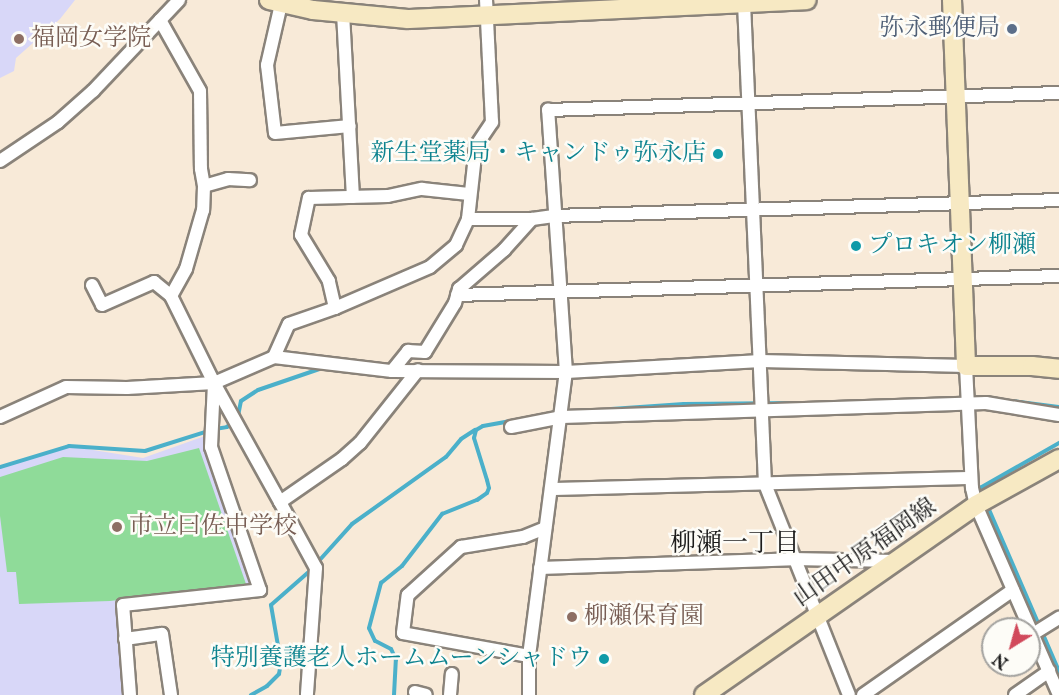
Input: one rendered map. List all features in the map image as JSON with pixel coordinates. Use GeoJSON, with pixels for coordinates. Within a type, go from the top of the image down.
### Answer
{"type":"FeatureCollection","features":[{"type":"Feature","properties":{"kind":"street"},"geometry":{"type":"LineString","coordinates":[[0,161],[58,122],[179,0]]}},
{"type":"Feature","properties":{"kind":"street"},"geometry":{"type":"LineString","coordinates":[[350,126],[275,132],[267,64],[275,2],[352,9],[408,19],[487,7],[807,0]]}},
{"type":"Feature","properties":{"kind":"street"},"geometry":{"type":"LineString","coordinates":[[952,0],[971,478],[982,501],[1013,590],[1025,617]]}},
{"type":"Feature","properties":{"kind":"street"},"geometry":{"type":"LineString","coordinates":[[744,3],[765,484],[849,695]]}},
{"type":"Feature","properties":{"kind":"street"},"geometry":{"type":"LineString","coordinates":[[274,357],[289,324],[335,308],[430,267],[456,244],[468,219],[476,146],[492,122],[487,7]]}},
{"type":"Feature","properties":{"kind":"street"},"geometry":{"type":"LineString","coordinates":[[352,9],[350,126],[353,197]]}},
{"type":"Feature","properties":{"kind":"street"},"geometry":{"type":"LineString","coordinates":[[160,20],[200,91],[201,169],[204,186],[203,210],[186,269],[171,296]]}},
{"type":"Feature","properties":{"kind":"street"},"geometry":{"type":"LineString","coordinates":[[529,695],[529,656],[545,528],[563,412],[566,372],[548,110],[1059,93]]}},
{"type":"Feature","properties":{"kind":"street"},"geometry":{"type":"LineString","coordinates":[[204,186],[228,179],[250,180]]}},
{"type":"Feature","properties":{"kind":"street"},"geometry":{"type":"LineString","coordinates":[[335,308],[329,280],[301,235],[309,198],[388,196],[422,189],[469,194]]}},
{"type":"Feature","properties":{"kind":"street"},"geometry":{"type":"LineString","coordinates":[[468,219],[532,219],[554,216],[1059,200]]}},
{"type":"Feature","properties":{"kind":"street"},"geometry":{"type":"LineString","coordinates":[[392,371],[408,351],[425,352],[443,326],[459,289],[504,250],[532,219]]}},
{"type":"Feature","properties":{"kind":"street"},"geometry":{"type":"LineString","coordinates":[[457,295],[1059,276]]}},
{"type":"Feature","properties":{"kind":"street"},"geometry":{"type":"LineString","coordinates":[[92,285],[102,305],[154,282],[171,296],[214,383],[315,565],[307,695]]}},
{"type":"Feature","properties":{"kind":"street"},"geometry":{"type":"LineString","coordinates":[[0,417],[66,387],[127,388],[214,383],[274,357],[392,371],[566,372],[761,361],[1032,366],[1059,369]]}},
{"type":"Feature","properties":{"kind":"street"},"geometry":{"type":"LineString","coordinates":[[280,502],[342,459],[360,443],[418,370]]}},
{"type":"Feature","properties":{"kind":"street"},"geometry":{"type":"LineString","coordinates":[[130,695],[123,605],[260,590],[211,447],[214,383]]}},
{"type":"Feature","properties":{"kind":"street"},"geometry":{"type":"LineString","coordinates":[[511,427],[563,412],[969,406],[986,403],[1059,415]]}},
{"type":"Feature","properties":{"kind":"street","name":"山田中原福岡線"},"geometry":{"type":"LineString","coordinates":[[704,695],[982,501],[1059,459]]}},
{"type":"Feature","properties":{"kind":"street"},"geometry":{"type":"LineString","coordinates":[[551,489],[971,478]]}},
{"type":"Feature","properties":{"kind":"street"},"geometry":{"type":"LineString","coordinates":[[529,656],[403,633],[408,595],[461,547],[523,537],[545,528]]}},
{"type":"Feature","properties":{"kind":"street"},"geometry":{"type":"LineString","coordinates":[[540,568],[794,559],[896,561]]}},
{"type":"Feature","properties":{"kind":"street"},"geometry":{"type":"LineString","coordinates":[[863,695],[1013,590]]}},
{"type":"Feature","properties":{"kind":"street"},"geometry":{"type":"LineString","coordinates":[[1041,629],[1059,618]]}},
{"type":"Feature","properties":{"kind":"street"},"geometry":{"type":"LineString","coordinates":[[125,639],[162,634],[171,695]]}},
{"type":"Feature","properties":{"kind":"street"},"geometry":{"type":"LineString","coordinates":[[1041,652],[1059,695]]}},
{"type":"Feature","properties":{"kind":"street"},"geometry":{"type":"LineString","coordinates":[[1015,695],[1049,671]]}},
{"type":"Feature","properties":{"kind":"street"},"geometry":{"type":"LineString","coordinates":[[450,695],[452,674]]}},
{"type":"Feature","properties":{"kind":"shaded area","name":"福岡女学院"},"geometry":{"type":"Polygon","coordinates":[[[0,0],[75,0],[60,19],[16,58],[14,71],[0,78],[0,0]]]}},
{"type":"Feature","properties":{"kind":"shaded area","name":"市立曰佐中学校"},"geometry":{"type":"Polygon","coordinates":[[[205,436],[253,586],[119,602],[125,695],[0,695],[0,468],[68,446],[143,458],[205,436]]]}},
{"type":"Feature","properties":{"kind":"green space","name":"市立曰佐中学校"},"geometry":{"type":"Polygon","coordinates":[[[199,448],[246,584],[110,601],[19,604],[16,572],[7,572],[0,516],[0,477],[63,457],[147,461],[199,448]]]}},
{"type":"Feature","properties":{"kind":"waterway"},"geometry":{"type":"LineString","coordinates":[[215,429],[227,427],[238,416],[241,401],[258,390],[325,367]]}},
{"type":"Feature","properties":{"kind":"waterway"},"geometry":{"type":"LineString","coordinates":[[935,399],[987,398]]}},
{"type":"Feature","properties":{"kind":"waterway"},"geometry":{"type":"LineString","coordinates":[[1012,401],[1059,407]]}},
{"type":"Feature","properties":{"kind":"waterway"},"geometry":{"type":"LineString","coordinates":[[611,409],[684,404],[795,403]]}},
{"type":"Feature","properties":{"kind":"waterway"},"geometry":{"type":"LineString","coordinates":[[394,695],[396,660],[391,649],[375,641],[369,628],[381,583],[402,566],[442,514],[477,500],[487,493],[489,488],[474,438],[476,430],[483,426],[550,414]]}},
{"type":"Feature","properties":{"kind":"waterway"},"geometry":{"type":"LineString","coordinates":[[317,563],[352,524],[446,457],[461,439],[475,430]]}},
{"type":"Feature","properties":{"kind":"waterway"},"geometry":{"type":"LineString","coordinates":[[0,467],[69,446],[145,451],[208,431]]}},
{"type":"Feature","properties":{"kind":"waterway"},"geometry":{"type":"LineString","coordinates":[[983,495],[980,488],[1059,443]]}},
{"type":"Feature","properties":{"kind":"waterway"},"geometry":{"type":"LineString","coordinates":[[987,505],[1059,671]]}},
{"type":"Feature","properties":{"kind":"waterway"},"geometry":{"type":"LineString","coordinates":[[251,695],[267,686],[279,674],[281,663],[271,605],[312,569]]}},
{"type":"Feature","properties":{"kind":"place","name":"弥永郵便局"},"geometry":{"type":"Point","coordinates":[1012,29]}},
{"type":"Feature","properties":{"kind":"place","name":"福岡女学院"},"geometry":{"type":"Point","coordinates":[19,39]}},
{"type":"Feature","properties":{"kind":"place","name":"新生堂薬局・キャンドゥ弥永店"},"geometry":{"type":"Point","coordinates":[718,154]}},
{"type":"Feature","properties":{"kind":"place","name":"プロキオン柳瀬"},"geometry":{"type":"Point","coordinates":[856,246]}},
{"type":"Feature","properties":{"kind":"place","name":"市立曰佐中学校"},"geometry":{"type":"Point","coordinates":[117,527]}},
{"type":"Feature","properties":{"kind":"place","name":"柳瀬保育園"},"geometry":{"type":"Point","coordinates":[572,617]}},
{"type":"Feature","properties":{"kind":"place","name":"特別養護老人ホームムーンシャドウ"},"geometry":{"type":"Point","coordinates":[604,659]}},
{"type":"Feature","properties":{"kind":"district","name":"柳瀬一丁目"},"geometry":{"type":"Point","coordinates":[735,544]}}]}
